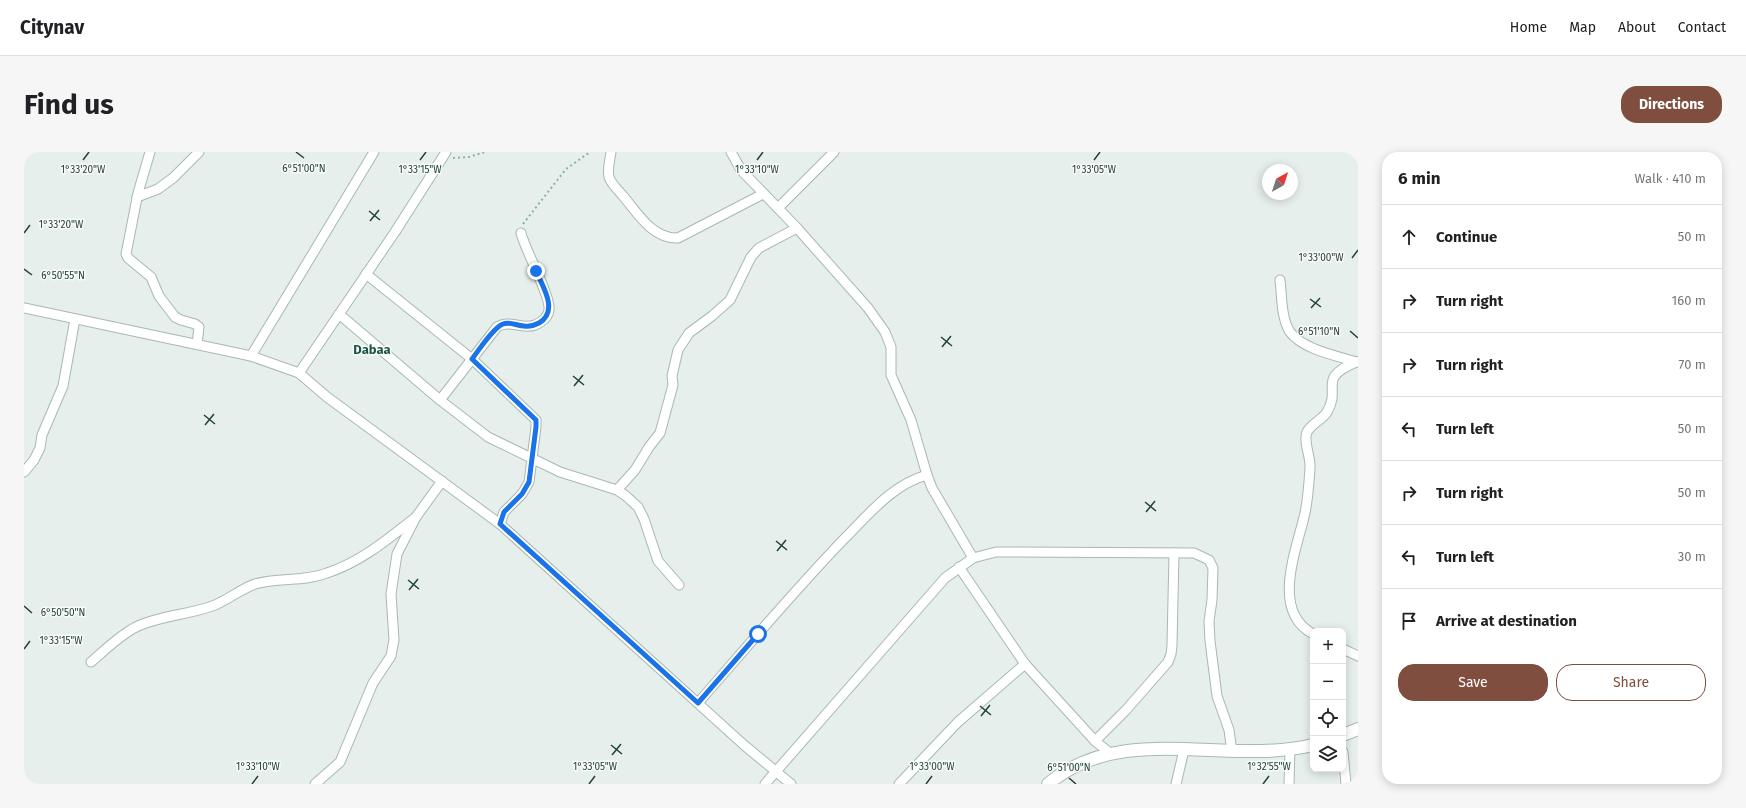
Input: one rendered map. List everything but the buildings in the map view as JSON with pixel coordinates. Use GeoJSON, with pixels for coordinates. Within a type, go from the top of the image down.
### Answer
{"type":"FeatureCollection","features":[{"type":"Feature","properties":{"kind":"street"},"geometry":{"type":"LineString","coordinates":[[150,152],[137,197],[126,254],[128,258],[151,277],[159,296],[176,316],[181,320],[195,324],[199,327],[197,344]]}},
{"type":"Feature","properties":{"kind":"street"},"geometry":{"type":"LineString","coordinates":[[137,197],[158,190],[173,178],[198,152]]}},
{"type":"Feature","properties":{"kind":"street"},"geometry":{"type":"LineString","coordinates":[[251,356],[374,152]]}},
{"type":"Feature","properties":{"kind":"street"},"geometry":{"type":"LineString","coordinates":[[298,373],[366,274],[444,155],[435,152]]}},
{"type":"Feature","properties":{"kind":"street"},"geometry":{"type":"LineString","coordinates":[[611,152],[608,167],[609,177],[650,228],[663,236],[678,238],[763,194]]}},
{"type":"Feature","properties":{"kind":"street"},"geometry":{"type":"LineString","coordinates":[[731,152],[741,170],[797,228],[868,308],[885,332],[891,347],[891,375],[911,420],[932,488],[973,558]]}},
{"type":"Feature","properties":{"kind":"street"},"geometry":{"type":"LineString","coordinates":[[778,208],[834,152]]}},
{"type":"Feature","properties":{"kind":"street"},"geometry":{"type":"LineString","coordinates":[[617,490],[635,470],[649,447],[660,433],[673,385],[672,376],[678,350],[689,333],[730,300],[751,257],[759,248],[797,228]]}},
{"type":"Feature","properties":{"kind":"street"},"geometry":{"type":"LineString","coordinates":[[440,400],[497,327],[504,323],[511,323],[525,327],[535,325],[545,319],[549,310],[548,297],[524,244],[521,232]]}},
{"type":"Feature","properties":{"kind":"street"},"geometry":{"type":"LineString","coordinates":[[366,274],[472,359],[536,420],[529,482],[522,494],[504,512],[500,524]]}},
{"type":"Feature","properties":{"kind":"street"},"geometry":{"type":"LineString","coordinates":[[1280,280],[1284,318],[1290,331],[1298,340],[1319,351],[1357,362]]}},
{"type":"Feature","properties":{"kind":"street"},"geometry":{"type":"LineString","coordinates":[[24,308],[251,356],[298,373],[327,397],[500,524],[698,703],[791,784]]}},
{"type":"Feature","properties":{"kind":"street"},"geometry":{"type":"LineString","coordinates":[[339,314],[440,400],[488,437],[560,472],[617,490],[626,496],[638,507],[644,519],[658,562],[679,586]]}},
{"type":"Feature","properties":{"kind":"street"},"geometry":{"type":"LineString","coordinates":[[24,472],[34,460],[40,448],[42,436],[58,402],[63,386],[75,318]]}},
{"type":"Feature","properties":{"kind":"street"},"geometry":{"type":"LineString","coordinates":[[1310,632],[1301,625],[1294,615],[1290,601],[1290,572],[1294,550],[1305,512],[1311,465],[1306,437],[1307,432],[1311,427],[1326,414],[1329,407],[1332,382],[1335,374],[1342,368],[1357,362]]}},
{"type":"Feature","properties":{"kind":"street"},"geometry":{"type":"LineString","coordinates":[[698,703],[808,576],[880,503],[915,478],[927,475]]}},
{"type":"Feature","properties":{"kind":"street"},"geometry":{"type":"LineString","coordinates":[[316,784],[340,762],[373,683],[392,656],[394,640],[391,594],[397,554],[416,517],[442,481]]}},
{"type":"Feature","properties":{"kind":"street"},"geometry":{"type":"LineString","coordinates":[[91,662],[128,631],[144,624],[215,604],[255,584],[278,580],[307,578],[326,574],[357,560],[387,540],[416,517]]}},
{"type":"Feature","properties":{"kind":"street"},"geometry":{"type":"LineString","coordinates":[[765,784],[945,578],[973,558],[996,552],[1194,553],[1209,560],[1213,568],[1212,600],[1209,621],[1212,659],[1217,696],[1229,730],[1232,752]]}},
{"type":"Feature","properties":{"kind":"street"},"geometry":{"type":"LineString","coordinates":[[1095,741],[1126,710],[1168,662],[1172,644],[1174,553]]}},
{"type":"Feature","properties":{"kind":"street"},"geometry":{"type":"LineString","coordinates":[[959,567],[1025,664],[1095,741],[1110,753]]}},
{"type":"Feature","properties":{"kind":"street"},"geometry":{"type":"LineString","coordinates":[[1346,650],[1358,656]]}},
{"type":"Feature","properties":{"kind":"street"},"geometry":{"type":"LineString","coordinates":[[900,784],[958,722],[1025,664]]}},
{"type":"Feature","properties":{"kind":"street"},"geometry":{"type":"LineString","coordinates":[[1346,734],[1358,729]]}},
{"type":"Feature","properties":{"kind":"street"},"geometry":{"type":"LineString","coordinates":[[1048,784],[1058,776],[1082,762],[1096,756],[1110,753],[1164,749],[1232,752],[1290,750],[1310,746]]}},
{"type":"Feature","properties":{"kind":"street"},"geometry":{"type":"LineString","coordinates":[[1176,784],[1184,750]]}},
{"type":"Feature","properties":{"kind":"street"},"geometry":{"type":"LineString","coordinates":[[1289,784],[1290,750]]}},
{"type":"Feature","properties":{"kind":"street"},"geometry":{"type":"LineString","coordinates":[[1345,772],[1346,784]]}},
{"type":"Feature","properties":{"kind":"path"},"geometry":{"type":"LineString","coordinates":[[444,155],[469,157],[485,152]]}},
{"type":"Feature","properties":{"kind":"path"},"geometry":{"type":"LineString","coordinates":[[521,232],[524,223],[566,169],[590,152]]}},
{"type":"Feature","properties":{"kind":"district","name":"Dabaa"},"geometry":{"type":"Point","coordinates":[372,349]}},
{"type":"Feature","properties":{"kind":"route"},"geometry":{"type":"LineString","coordinates":[[536,271],[548,297],[549,310],[545,319],[535,325],[525,327],[511,323],[504,323],[497,327],[472,359],[506,394],[536,420],[529,482],[522,494],[510,504],[504,512],[500,524],[698,703],[758,634]]}}]}
